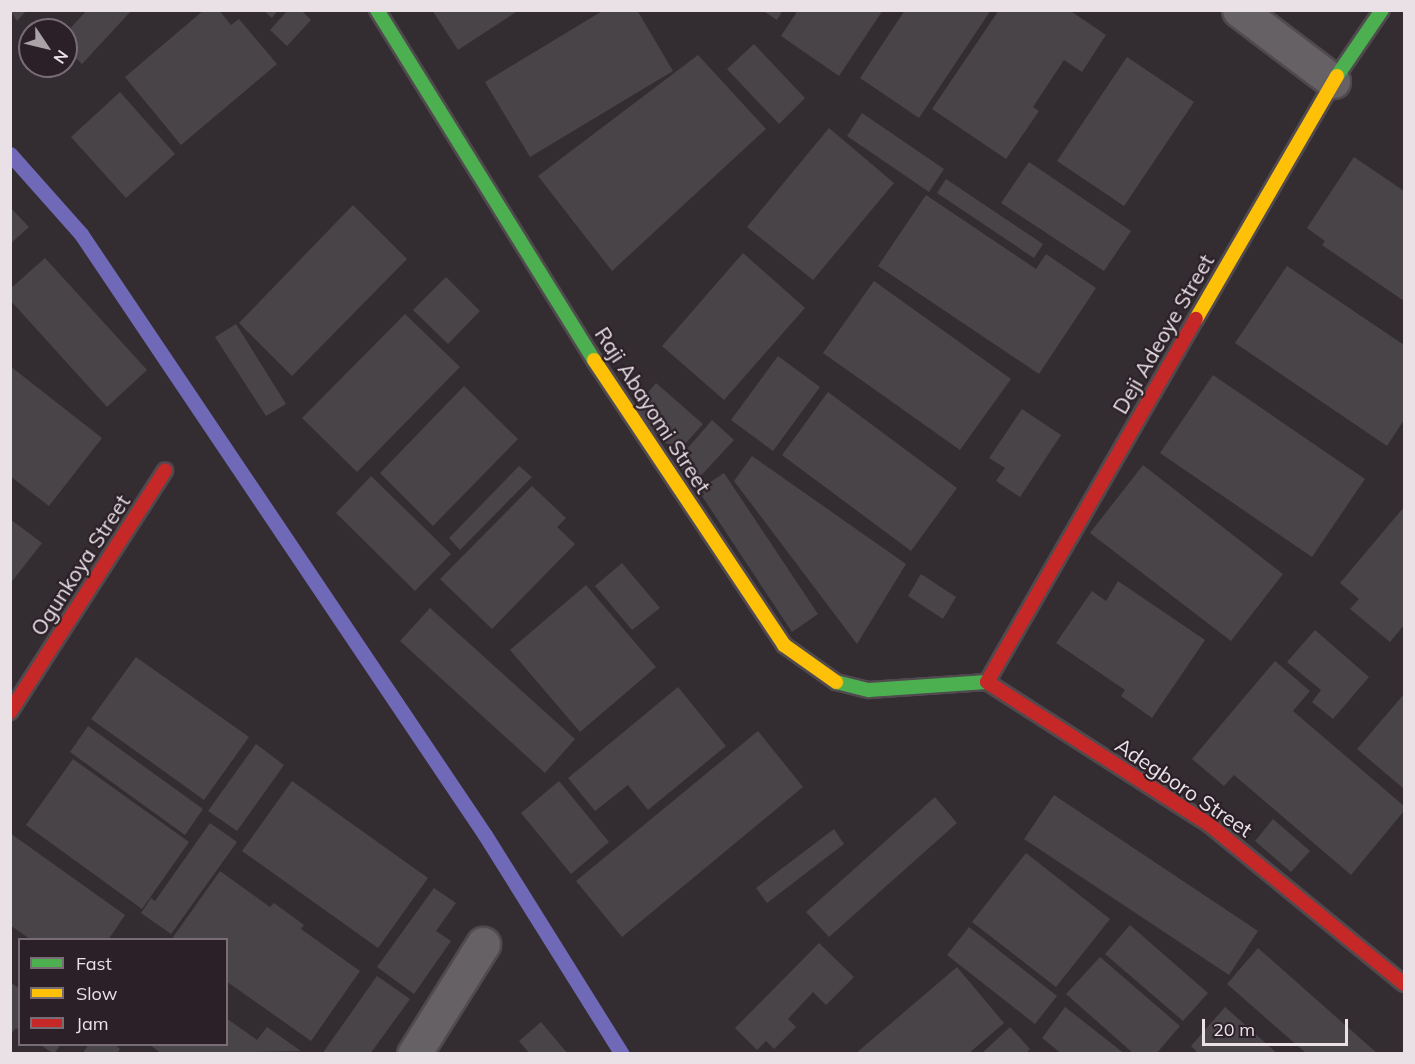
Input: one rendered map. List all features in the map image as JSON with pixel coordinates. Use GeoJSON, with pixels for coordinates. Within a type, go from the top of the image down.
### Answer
{"type":"FeatureCollection","features":[{"type":"Feature","properties":{"kind":"street","name":"Raji Abayomi Street"},"geometry":{"type":"LineString","coordinates":[[377,10],[634,424],[784,645],[829,680],[869,690],[987,682]]}},
{"type":"Feature","properties":{"kind":"street"},"geometry":{"type":"LineString","coordinates":[[1239,10],[1333,81]]}},
{"type":"Feature","properties":{"kind":"street","name":"Deji Adeoye Street"},"geometry":{"type":"LineString","coordinates":[[987,682],[1333,81],[1382,10]]}},
{"type":"Feature","properties":{"kind":"street","name":"Ogunkoya Street"},"geometry":{"type":"LineString","coordinates":[[10,712],[165,471]]}},
{"type":"Feature","properties":{"kind":"street","name":"Adegboro Street"},"geometry":{"type":"LineString","coordinates":[[987,682],[1211,826],[1404,984]]}},
{"type":"Feature","properties":{"kind":"street"},"geometry":{"type":"LineString","coordinates":[[414,1053],[483,944]]}},
{"type":"Feature","properties":{"kind":"building"},"geometry":{"type":"Polygon","coordinates":[[[10,10],[27,10],[18,18],[17,21],[10,10]]]}},
{"type":"Feature","properties":{"kind":"building"},"geometry":{"type":"Polygon","coordinates":[[[87,10],[132,10],[82,64],[78,60],[78,20],[87,10]]]}},
{"type":"Feature","properties":{"kind":"building"},"geometry":{"type":"Polygon","coordinates":[[[204,10],[219,10],[231,25],[239,19],[277,64],[181,145],[125,77],[204,10]]]}},
{"type":"Feature","properties":{"kind":"building"},"geometry":{"type":"Polygon","coordinates":[[[263,10],[278,10],[272,18],[263,10]]]}},
{"type":"Feature","properties":{"kind":"building"},"geometry":{"type":"Polygon","coordinates":[[[288,10],[301,10],[311,20],[287,46],[270,30],[288,10]]]}},
{"type":"Feature","properties":{"kind":"building"},"geometry":{"type":"Polygon","coordinates":[[[432,10],[519,10],[458,50],[432,10]]]}},
{"type":"Feature","properties":{"kind":"building"},"geometry":{"type":"Polygon","coordinates":[[[604,10],[637,10],[673,71],[530,157],[485,82],[604,10]]]}},
{"type":"Feature","properties":{"kind":"building"},"geometry":{"type":"Polygon","coordinates":[[[762,10],[783,10],[777,20],[762,10]]]}},
{"type":"Feature","properties":{"kind":"building"},"geometry":{"type":"Polygon","coordinates":[[[798,10],[883,10],[839,76],[781,36],[798,10]]]}},
{"type":"Feature","properties":{"kind":"building"},"geometry":{"type":"Polygon","coordinates":[[[905,10],[991,10],[919,118],[860,78],[905,10]]]}},
{"type":"Feature","properties":{"kind":"building"},"geometry":{"type":"Polygon","coordinates":[[[999,10],[1069,10],[1106,35],[1082,72],[1064,60],[1033,107],[1039,111],[1006,159],[932,109],[999,10]]]}},
{"type":"Feature","properties":{"kind":"building"},"geometry":{"type":"Polygon","coordinates":[[[754,44],[805,98],[779,124],[727,69],[754,44]]]}},
{"type":"Feature","properties":{"kind":"building"},"geometry":{"type":"Polygon","coordinates":[[[698,55],[766,129],[612,271],[538,176],[698,55]]]}},
{"type":"Feature","properties":{"kind":"building"},"geometry":{"type":"Polygon","coordinates":[[[1127,57],[1194,102],[1124,206],[1057,161],[1127,57]]]}},
{"type":"Feature","properties":{"kind":"building"},"geometry":{"type":"Polygon","coordinates":[[[120,92],[175,154],[126,198],[71,137],[120,92]]]}},
{"type":"Feature","properties":{"kind":"building"},"geometry":{"type":"Polygon","coordinates":[[[862,113],[944,169],[929,192],[847,136],[862,113]]]}},
{"type":"Feature","properties":{"kind":"building"},"geometry":{"type":"Polygon","coordinates":[[[829,128],[894,183],[813,280],[747,227],[829,128]]]}},
{"type":"Feature","properties":{"kind":"building"},"geometry":{"type":"Polygon","coordinates":[[[1354,157],[1404,191],[1404,301],[1322,245],[1325,241],[1307,228],[1354,157]]]}},
{"type":"Feature","properties":{"kind":"building"},"geometry":{"type":"Polygon","coordinates":[[[1029,162],[1131,231],[1104,271],[1001,203],[1029,162]]]}},
{"type":"Feature","properties":{"kind":"building"},"geometry":{"type":"Polygon","coordinates":[[[946,179],[1043,244],[1034,258],[937,193],[946,179]]]}},
{"type":"Feature","properties":{"kind":"building"},"geometry":{"type":"Polygon","coordinates":[[[926,195],[1036,269],[1046,254],[1096,288],[1039,374],[878,266],[926,195]]]}},
{"type":"Feature","properties":{"kind":"building"},"geometry":{"type":"Polygon","coordinates":[[[353,205],[407,259],[292,376],[239,323],[353,205]]]}},
{"type":"Feature","properties":{"kind":"building"},"geometry":{"type":"Polygon","coordinates":[[[10,207],[29,227],[10,244],[10,207]]]}},
{"type":"Feature","properties":{"kind":"building"},"geometry":{"type":"Polygon","coordinates":[[[743,253],[805,308],[724,400],[662,346],[743,253]]]}},
{"type":"Feature","properties":{"kind":"building"},"geometry":{"type":"Polygon","coordinates":[[[45,258],[147,370],[107,407],[10,300],[10,289],[45,258]]]}},
{"type":"Feature","properties":{"kind":"building"},"geometry":{"type":"Polygon","coordinates":[[[1287,266],[1404,345],[1404,420],[1387,446],[1235,343],[1287,266]]]}},
{"type":"Feature","properties":{"kind":"building"},"geometry":{"type":"Polygon","coordinates":[[[446,277],[480,311],[448,344],[413,310],[446,277]]]}},
{"type":"Feature","properties":{"kind":"building"},"geometry":{"type":"Polygon","coordinates":[[[874,281],[1011,379],[960,450],[823,353],[874,281]]]}},
{"type":"Feature","properties":{"kind":"building"},"geometry":{"type":"Polygon","coordinates":[[[405,314],[460,367],[357,472],[302,418],[405,314]]]}},
{"type":"Feature","properties":{"kind":"building"},"geometry":{"type":"Polygon","coordinates":[[[236,324],[286,404],[266,416],[215,337],[236,324]]]}},
{"type":"Feature","properties":{"kind":"building"},"geometry":{"type":"Polygon","coordinates":[[[778,356],[820,387],[773,451],[731,420],[778,356]]]}},
{"type":"Feature","properties":{"kind":"building"},"geometry":{"type":"Polygon","coordinates":[[[10,366],[102,438],[49,506],[10,476],[10,366]]]}},
{"type":"Feature","properties":{"kind":"building"},"geometry":{"type":"Polygon","coordinates":[[[1213,375],[1365,479],[1312,557],[1160,453],[1213,375]]]}},
{"type":"Feature","properties":{"kind":"building"},"geometry":{"type":"Polygon","coordinates":[[[656,383],[703,424],[677,453],[631,412],[656,383]]]}},
{"type":"Feature","properties":{"kind":"building"},"geometry":{"type":"Polygon","coordinates":[[[464,386],[518,439],[433,526],[380,473],[464,386]]]}},
{"type":"Feature","properties":{"kind":"building"},"geometry":{"type":"Polygon","coordinates":[[[828,392],[957,488],[911,551],[782,455],[828,392]]]}},
{"type":"Feature","properties":{"kind":"building"},"geometry":{"type":"Polygon","coordinates":[[[1022,409],[1061,435],[1020,497],[996,481],[1005,468],[989,458],[1022,409]]]}},
{"type":"Feature","properties":{"kind":"building"},"geometry":{"type":"Polygon","coordinates":[[[712,420],[734,440],[696,481],[675,463],[712,420]]]}},
{"type":"Feature","properties":{"kind":"building"},"geometry":{"type":"Polygon","coordinates":[[[752,456],[906,564],[857,644],[734,481],[752,456]]]}},
{"type":"Feature","properties":{"kind":"building"},"geometry":{"type":"Polygon","coordinates":[[[1143,465],[1283,574],[1231,641],[1090,533],[1143,465]]]}},
{"type":"Feature","properties":{"kind":"building"},"geometry":{"type":"Polygon","coordinates":[[[519,466],[532,477],[460,550],[449,538],[519,466]]]}},
{"type":"Feature","properties":{"kind":"building"},"geometry":{"type":"Polygon","coordinates":[[[724,473],[818,614],[792,632],[698,490],[724,473]]]}},
{"type":"Feature","properties":{"kind":"building"},"geometry":{"type":"Polygon","coordinates":[[[371,476],[451,554],[415,591],[336,513],[371,476]]]}},
{"type":"Feature","properties":{"kind":"building"},"geometry":{"type":"Polygon","coordinates":[[[532,486],[566,518],[557,527],[575,544],[492,629],[440,579],[532,486]]]}},
{"type":"Feature","properties":{"kind":"building"},"geometry":{"type":"Polygon","coordinates":[[[1404,507],[1404,625],[1390,642],[1350,609],[1359,599],[1340,583],[1404,507]]]}},
{"type":"Feature","properties":{"kind":"building"},"geometry":{"type":"Polygon","coordinates":[[[10,519],[42,543],[10,584],[10,519]]]}},
{"type":"Feature","properties":{"kind":"building"},"geometry":{"type":"Polygon","coordinates":[[[622,563],[660,608],[632,630],[595,586],[622,563]]]}},
{"type":"Feature","properties":{"kind":"building"},"geometry":{"type":"Polygon","coordinates":[[[921,574],[956,597],[943,619],[908,596],[921,574]]]}},
{"type":"Feature","properties":{"kind":"building"},"geometry":{"type":"Polygon","coordinates":[[[1118,581],[1205,640],[1152,718],[1121,696],[1125,690],[1056,643],[1092,591],[1106,601],[1118,581]]]}},
{"type":"Feature","properties":{"kind":"building"},"geometry":{"type":"Polygon","coordinates":[[[586,585],[656,667],[580,732],[510,650],[586,585]]]}},
{"type":"Feature","properties":{"kind":"building"},"geometry":{"type":"Polygon","coordinates":[[[430,608],[575,739],[545,773],[400,641],[430,608]]]}},
{"type":"Feature","properties":{"kind":"building"},"geometry":{"type":"Polygon","coordinates":[[[1315,630],[1369,677],[1333,719],[1312,702],[1321,690],[1287,662],[1315,630]]]}},
{"type":"Feature","properties":{"kind":"building"},"geometry":{"type":"Polygon","coordinates":[[[136,657],[249,737],[204,800],[91,719],[136,657]]]}},
{"type":"Feature","properties":{"kind":"building"},"geometry":{"type":"Polygon","coordinates":[[[1275,661],[1310,691],[1293,711],[1404,806],[1404,811],[1351,875],[1234,775],[1224,786],[1192,759],[1275,661]]]}},
{"type":"Feature","properties":{"kind":"building"},"geometry":{"type":"Polygon","coordinates":[[[678,687],[726,746],[648,810],[628,785],[595,811],[568,778],[678,687]]]}},
{"type":"Feature","properties":{"kind":"building"},"geometry":{"type":"Polygon","coordinates":[[[1404,694],[1404,789],[1357,749],[1404,694]]]}},
{"type":"Feature","properties":{"kind":"building"},"geometry":{"type":"Polygon","coordinates":[[[88,726],[203,809],[185,835],[70,752],[88,726]]]}},
{"type":"Feature","properties":{"kind":"building"},"geometry":{"type":"Polygon","coordinates":[[[758,731],[803,787],[622,937],[576,881],[758,731]]]}},
{"type":"Feature","properties":{"kind":"building"},"geometry":{"type":"Polygon","coordinates":[[[256,744],[284,765],[237,831],[208,811],[256,744]]]}},
{"type":"Feature","properties":{"kind":"building"},"geometry":{"type":"Polygon","coordinates":[[[73,759],[189,842],[142,909],[26,825],[73,759]]]}},
{"type":"Feature","properties":{"kind":"building"},"geometry":{"type":"Polygon","coordinates":[[[292,781],[428,878],[378,948],[242,851],[292,781]]]}},
{"type":"Feature","properties":{"kind":"building"},"geometry":{"type":"Polygon","coordinates":[[[559,781],[609,842],[571,874],[521,813],[559,781]]]}},
{"type":"Feature","properties":{"kind":"building"},"geometry":{"type":"Polygon","coordinates":[[[1054,795],[1258,931],[1229,975],[1024,839],[1054,795]]]}},
{"type":"Feature","properties":{"kind":"building"},"geometry":{"type":"Polygon","coordinates":[[[935,797],[957,823],[829,937],[806,912],[935,797]]]}},
{"type":"Feature","properties":{"kind":"building"},"geometry":{"type":"Polygon","coordinates":[[[1273,819],[1310,851],[1291,872],[1255,841],[1273,819]]]}},
{"type":"Feature","properties":{"kind":"building"},"geometry":{"type":"Polygon","coordinates":[[[210,823],[237,842],[171,934],[141,913],[151,898],[155,901],[210,823]]]}},
{"type":"Feature","properties":{"kind":"building"},"geometry":{"type":"Polygon","coordinates":[[[834,829],[844,844],[767,903],[756,888],[834,829]]]}},
{"type":"Feature","properties":{"kind":"building"},"geometry":{"type":"Polygon","coordinates":[[[10,833],[125,915],[109,938],[28,938],[10,925],[10,833]]]}},
{"type":"Feature","properties":{"kind":"building"},"geometry":{"type":"Polygon","coordinates":[[[1026,853],[1110,919],[1056,987],[972,922],[1026,853]]]}},
{"type":"Feature","properties":{"kind":"building"},"geometry":{"type":"Polygon","coordinates":[[[220,871],[270,907],[274,903],[304,925],[301,929],[360,971],[311,1041],[228,982],[228,938],[172,938],[220,871]]]}},
{"type":"Feature","properties":{"kind":"building"},"geometry":{"type":"Polygon","coordinates":[[[434,888],[456,903],[436,931],[451,941],[414,994],[377,967],[434,888]]]}},
{"type":"Feature","properties":{"kind":"building"},"geometry":{"type":"Polygon","coordinates":[[[1130,925],[1208,993],[1183,1021],[1105,954],[1130,925]]]}},
{"type":"Feature","properties":{"kind":"building"},"geometry":{"type":"Polygon","coordinates":[[[969,927],[1057,996],[1035,1024],[947,955],[969,927]]]}},
{"type":"Feature","properties":{"kind":"building"},"geometry":{"type":"Polygon","coordinates":[[[819,943],[854,977],[826,1005],[813,992],[788,1019],[796,1027],[774,1049],[766,1041],[757,1050],[735,1028],[819,943]]]}},
{"type":"Feature","properties":{"kind":"building"},"geometry":{"type":"Polygon","coordinates":[[[1258,948],[1378,1054],[1307,1054],[1227,984],[1258,948]]]}},
{"type":"Feature","properties":{"kind":"building"},"geometry":{"type":"Polygon","coordinates":[[[1100,957],[1180,1026],[1156,1054],[1134,1054],[1066,994],[1100,957]]]}},
{"type":"Feature","properties":{"kind":"building"},"geometry":{"type":"Polygon","coordinates":[[[957,967],[1004,1023],[968,1054],[855,1054],[957,967]]]}},
{"type":"Feature","properties":{"kind":"building"},"geometry":{"type":"Polygon","coordinates":[[[377,976],[410,999],[370,1054],[322,1054],[377,976]]]}},
{"type":"Feature","properties":{"kind":"building"},"geometry":{"type":"Polygon","coordinates":[[[10,982],[18,988],[18,1030],[16,1028],[10,1035],[10,982]]]}},
{"type":"Feature","properties":{"kind":"building"},"geometry":{"type":"Polygon","coordinates":[[[1065,1007],[1125,1054],[1062,1054],[1042,1038],[1065,1007]]]}},
{"type":"Feature","properties":{"kind":"building"},"geometry":{"type":"Polygon","coordinates":[[[1225,1007],[1278,1054],[1199,1054],[1191,1046],[1225,1007]]]}},
{"type":"Feature","properties":{"kind":"building"},"geometry":{"type":"Polygon","coordinates":[[[228,1019],[257,1040],[267,1027],[301,1051],[162,1054],[152,1046],[228,1046],[228,1019]]]}},
{"type":"Feature","properties":{"kind":"building"},"geometry":{"type":"Polygon","coordinates":[[[541,1022],[568,1054],[530,1054],[519,1041],[541,1022]]]}},
{"type":"Feature","properties":{"kind":"building"},"geometry":{"type":"Polygon","coordinates":[[[1010,1027],[1030,1049],[1025,1054],[981,1054],[1010,1027]]]}},
{"type":"Feature","properties":{"kind":"building"},"geometry":{"type":"Polygon","coordinates":[[[42,1046],[60,1046],[54,1054],[42,1046]]]}},
{"type":"Feature","properties":{"kind":"building"},"geometry":{"type":"Polygon","coordinates":[[[88,1046],[116,1046],[120,1049],[117,1054],[82,1054],[88,1046]]]}},
{"type":"Feature","properties":{"kind":"waterway"},"geometry":{"type":"LineString","coordinates":[[10,154],[81,234],[485,835],[622,1054]]}},
{"type":"Feature","properties":{"kind":"traffic: fast"},"geometry":{"type":"LineString","coordinates":[[377,10],[594,360]]}},
{"type":"Feature","properties":{"kind":"traffic: fast"},"geometry":{"type":"LineString","coordinates":[[1337,76],[1382,10]]}},
{"type":"Feature","properties":{"kind":"traffic: fast"},"geometry":{"type":"LineString","coordinates":[[836,682],[869,690],[987,682]]}},
{"type":"Feature","properties":{"kind":"traffic: slow"},"geometry":{"type":"LineString","coordinates":[[1196,319],[1337,76]]}},
{"type":"Feature","properties":{"kind":"traffic: slow"},"geometry":{"type":"LineString","coordinates":[[594,360],[784,645],[836,682]]}},
{"type":"Feature","properties":{"kind":"traffic: jam"},"geometry":{"type":"LineString","coordinates":[[987,682],[1196,319]]}},
{"type":"Feature","properties":{"kind":"traffic: jam"},"geometry":{"type":"LineString","coordinates":[[10,712],[165,471]]}},
{"type":"Feature","properties":{"kind":"traffic: jam"},"geometry":{"type":"LineString","coordinates":[[987,682],[1211,826],[1404,984]]}}]}
